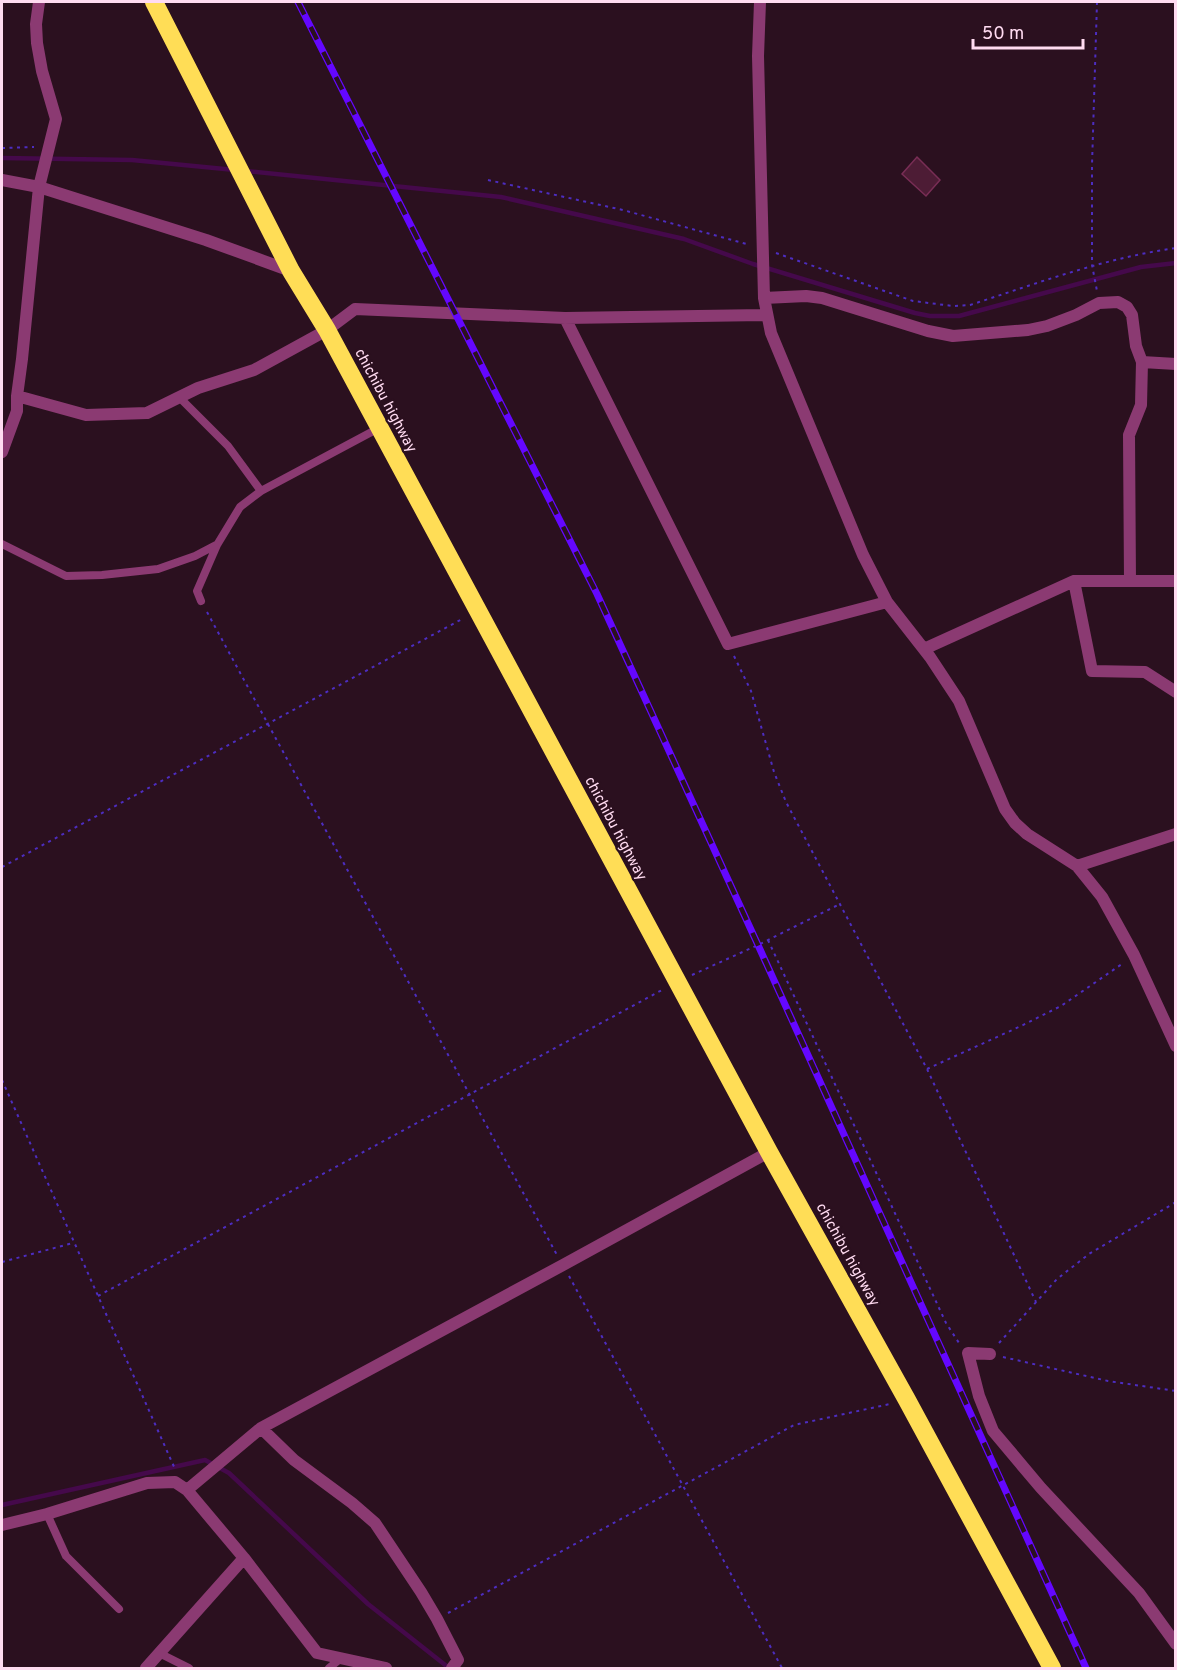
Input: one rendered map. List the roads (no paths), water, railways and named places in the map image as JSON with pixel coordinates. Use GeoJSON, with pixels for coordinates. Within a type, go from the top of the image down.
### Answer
{"type":"FeatureCollection","features":[{"type":"Feature","properties":{"kind":"highway","name":"chichibu highway"},"geometry":{"type":"LineString","coordinates":[[154,2],[291,271],[327,330],[769,1152],[1052,1668]]}},
{"type":"Feature","properties":{"kind":"street"},"geometry":{"type":"LineString","coordinates":[[2,452],[17,411],[39,187],[56,119],[37,43],[36,24],[39,2]]}},
{"type":"Feature","properties":{"kind":"street"},"geometry":{"type":"LineString","coordinates":[[760,2],[758,56],[764,298],[771,333],[862,555],[887,602],[924,649],[959,701],[1005,809],[1027,834],[1077,866],[1102,897],[1134,955],[1176,1046]]}},
{"type":"Feature","properties":{"kind":"street"},"geometry":{"type":"LineString","coordinates":[[2,180],[39,187],[206,240],[291,271]]}},
{"type":"Feature","properties":{"kind":"street"},"geometry":{"type":"LineString","coordinates":[[764,298],[806,296],[822,298],[928,331],[953,336],[1028,330],[1047,326],[1100,303],[1118,302],[1127,308],[1132,315],[1136,346],[1142,362],[1140,405],[1129,435],[1130,581]]}},
{"type":"Feature","properties":{"kind":"street"},"geometry":{"type":"LineString","coordinates":[[17,396],[86,416],[147,413],[198,388],[254,370],[327,330],[355,309],[565,318],[766,315]]}},
{"type":"Feature","properties":{"kind":"street"},"geometry":{"type":"LineString","coordinates":[[565,318],[728,644],[887,602]]}},
{"type":"Feature","properties":{"kind":"street"},"geometry":{"type":"LineString","coordinates":[[1142,362],[1176,364]]}},
{"type":"Feature","properties":{"kind":"street"},"geometry":{"type":"LineString","coordinates":[[924,649],[1074,581],[1176,582]]}},
{"type":"Feature","properties":{"kind":"street"},"geometry":{"type":"LineString","coordinates":[[1074,581],[1092,671],[1145,672],[1176,692]]}},
{"type":"Feature","properties":{"kind":"street"},"geometry":{"type":"LineString","coordinates":[[1077,866],[1176,834]]}},
{"type":"Feature","properties":{"kind":"street"},"geometry":{"type":"LineString","coordinates":[[187,1490],[261,1428],[769,1152]]}},
{"type":"Feature","properties":{"kind":"street"},"geometry":{"type":"LineString","coordinates":[[990,1354],[968,1353],[979,1396],[993,1431],[1041,1488],[1139,1593],[1176,1644]]}},
{"type":"Feature","properties":{"kind":"street"},"geometry":{"type":"LineString","coordinates":[[261,1428],[294,1460],[375,1523],[437,1619],[458,1660],[453,1667]]}},
{"type":"Feature","properties":{"kind":"street"},"geometry":{"type":"LineString","coordinates":[[2,1525],[47,1514],[147,1483],[174,1482],[187,1490],[244,1558],[317,1653],[386,1668]]}},
{"type":"Feature","properties":{"kind":"street"},"geometry":{"type":"LineString","coordinates":[[146,1668],[244,1558]]}},
{"type":"Feature","properties":{"kind":"lane"},"geometry":{"type":"LineString","coordinates":[[179,397],[228,446],[261,491]]}},
{"type":"Feature","properties":{"kind":"lane"},"geometry":{"type":"LineString","coordinates":[[201,601],[197,591],[217,545],[240,507],[261,491],[379,428]]}},
{"type":"Feature","properties":{"kind":"lane"},"geometry":{"type":"LineString","coordinates":[[2,544],[66,576],[158,569],[195,556],[217,545]]}},
{"type":"Feature","properties":{"kind":"lane"},"geometry":{"type":"LineString","coordinates":[[47,1514],[66,1556],[119,1609]]}},
{"type":"Feature","properties":{"kind":"lane"},"geometry":{"type":"LineString","coordinates":[[159,1653],[189,1668]]}},
{"type":"Feature","properties":{"kind":"lane"},"geometry":{"type":"LineString","coordinates":[[329,1668],[340,1659]]}},
{"type":"Feature","properties":{"kind":"waterway"},"geometry":{"type":"LineString","coordinates":[[2,158],[132,160],[235,170]]}},
{"type":"Feature","properties":{"kind":"waterway"},"geometry":{"type":"LineString","coordinates":[[246,171],[501,197],[684,239],[753,264],[930,316],[959,316],[1141,267],[1176,263]]}},
{"type":"Feature","properties":{"kind":"waterway"},"geometry":{"type":"LineString","coordinates":[[2,1505],[205,1460],[229,1473],[368,1604],[449,1668]]}},
{"type":"Feature","properties":{"kind":"railway"},"geometry":{"type":"LineString","coordinates":[[298,2],[597,594],[1086,1668]]}}]}
